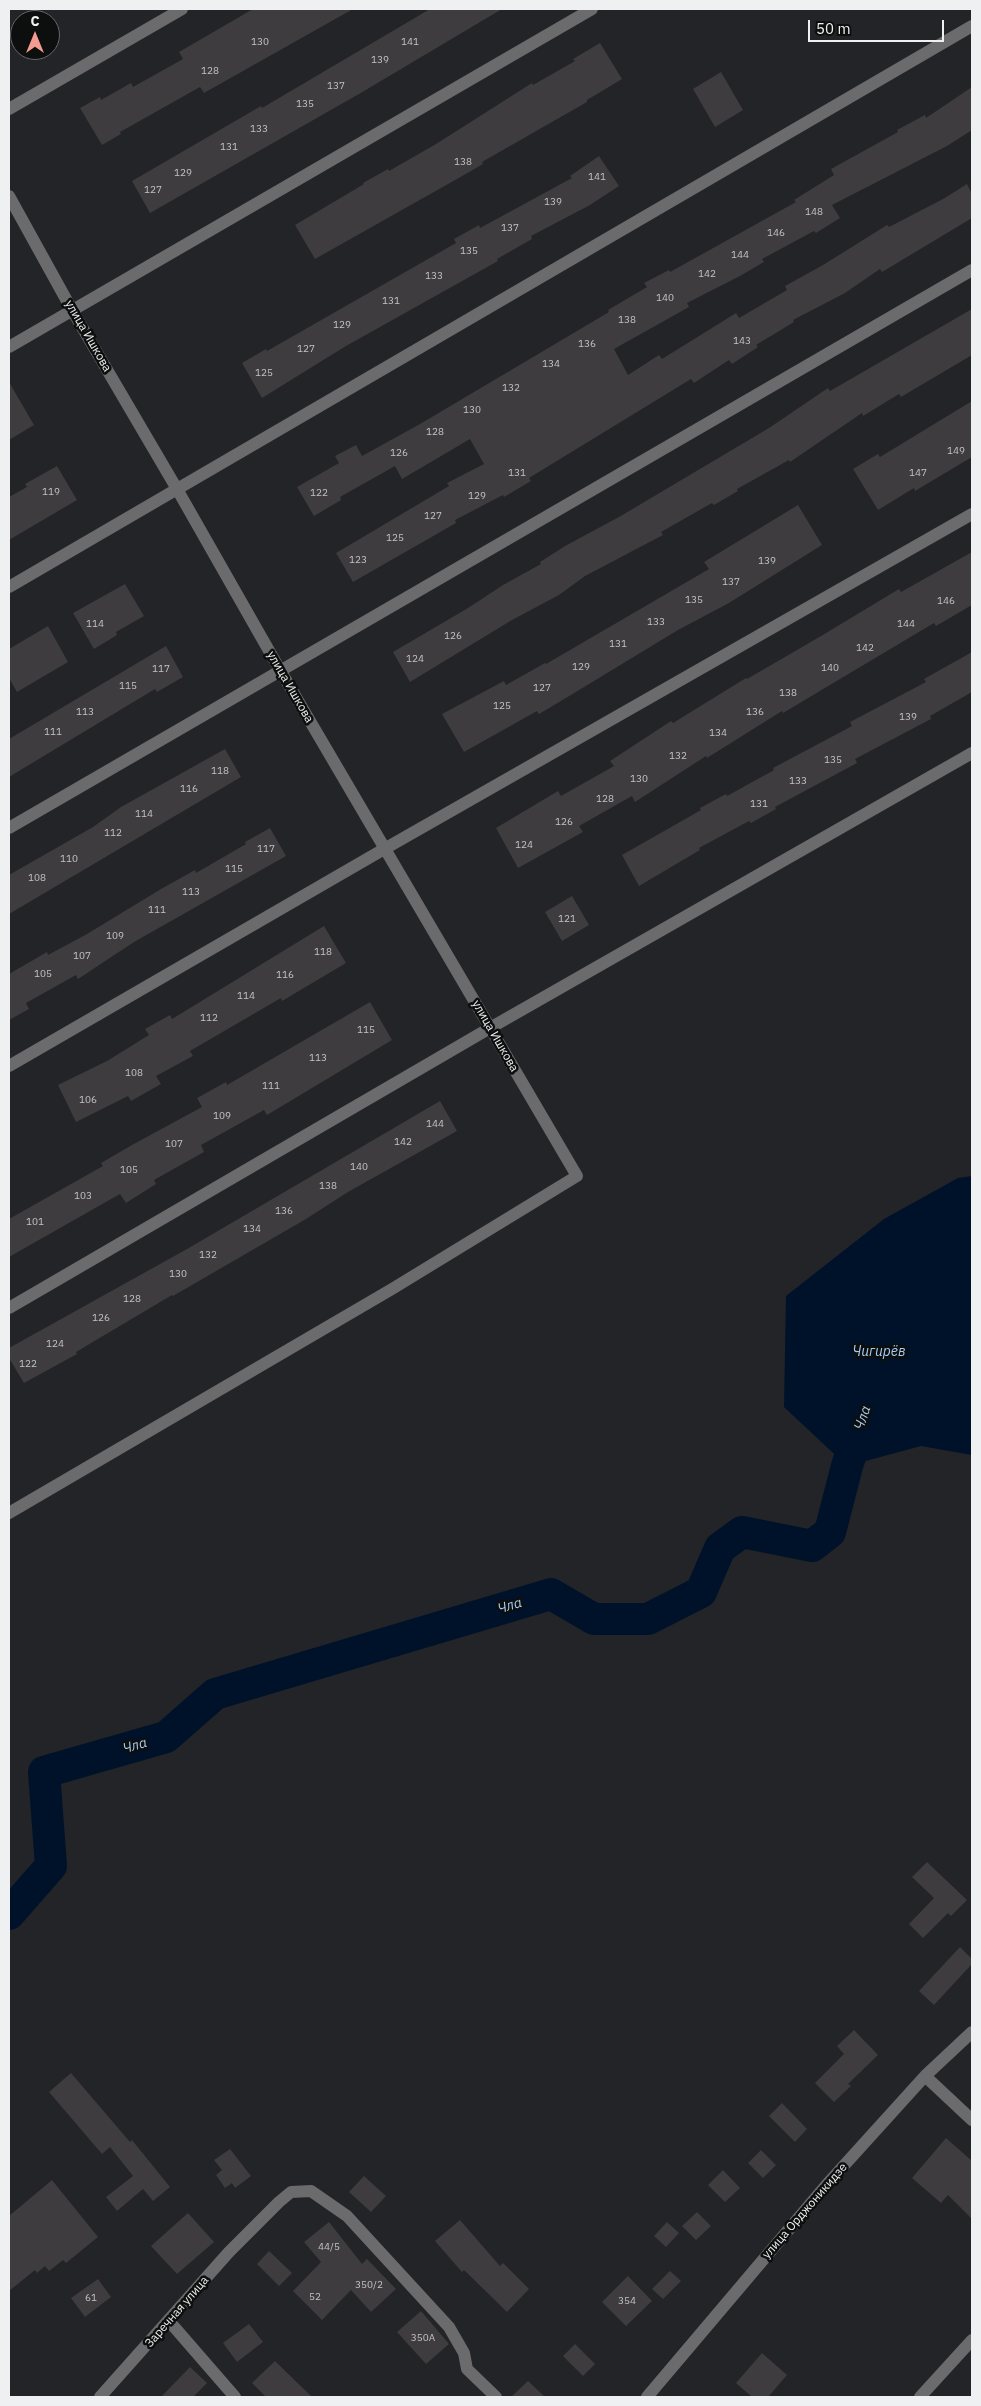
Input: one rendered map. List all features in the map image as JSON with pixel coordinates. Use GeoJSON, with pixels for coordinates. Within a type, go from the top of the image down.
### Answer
{"type":"FeatureCollection","features":[{"type":"Feature","properties":{"kind":"street"},"geometry":{"type":"LineString","coordinates":[[9,109],[182,9]]}},
{"type":"Feature","properties":{"kind":"street"},"geometry":{"type":"LineString","coordinates":[[9,347],[592,9]]}},
{"type":"Feature","properties":{"kind":"street"},"geometry":{"type":"LineString","coordinates":[[9,587],[972,26]]}},
{"type":"Feature","properties":{"kind":"street","name":"улица Ишкова"},"geometry":{"type":"LineString","coordinates":[[9,196],[72,310],[280,670],[577,1176],[392,1289],[9,1513]]}},
{"type":"Feature","properties":{"kind":"street"},"geometry":{"type":"LineString","coordinates":[[9,828],[972,270]]}},
{"type":"Feature","properties":{"kind":"street"},"geometry":{"type":"LineString","coordinates":[[9,1066],[386,848],[972,514]]}},
{"type":"Feature","properties":{"kind":"street"},"geometry":{"type":"LineString","coordinates":[[9,1308],[490,1028],[972,753]]}},
{"type":"Feature","properties":{"kind":"street","name":"улица Орджоникидзе"},"geometry":{"type":"LineString","coordinates":[[647,2397],[829,2182],[925,2076],[972,2032]]}},
{"type":"Feature","properties":{"kind":"street"},"geometry":{"type":"LineString","coordinates":[[925,2076],[972,2120]]}},
{"type":"Feature","properties":{"kind":"street","name":"Заречная улица"},"geometry":{"type":"LineString","coordinates":[[100,2397],[229,2252],[279,2202],[291,2192],[311,2190],[347,2216],[449,2327],[464,2353],[467,2369],[496,2397]]}},
{"type":"Feature","properties":{"kind":"street"},"geometry":{"type":"LineString","coordinates":[[169,2321],[235,2397]]}},
{"type":"Feature","properties":{"kind":"street"},"geometry":{"type":"LineString","coordinates":[[920,2397],[972,2340]]}},
{"type":"Feature","properties":{"kind":"water","name":"Чигирёв"},"geometry":{"type":"Polygon","coordinates":[[[972,1176],[972,1455],[921,1446],[847,1466],[784,1407],[786,1296],[884,1219],[958,1178],[972,1176]]]}},
{"type":"Feature","properties":{"kind":"building"},"geometry":{"type":"Polygon","coordinates":[[[253,9],[353,9],[204,93],[200,87],[120,132],[121,134],[102,145],[80,108],[100,97],[101,100],[131,83],[133,87],[183,59],[179,52],[253,9]]]}},
{"type":"Feature","properties":{"kind":"building"},"geometry":{"type":"Polygon","coordinates":[[[430,9],[502,9],[359,94],[150,213],[132,181],[261,106],[262,108],[430,9]]]}},
{"type":"Feature","properties":{"kind":"building"},"geometry":{"type":"Polygon","coordinates":[[[600,43],[622,79],[587,100],[587,102],[482,162],[483,164],[315,259],[295,225],[363,183],[388,169],[389,171],[436,144],[532,83],[533,85],[575,61],[573,59],[600,43]]]}},
{"type":"Feature","properties":{"kind":"building"},"geometry":{"type":"Polygon","coordinates":[[[721,72],[743,110],[715,127],[693,89],[721,72]]]}},
{"type":"Feature","properties":{"kind":"building"},"geometry":{"type":"Polygon","coordinates":[[[972,87],[972,130],[947,146],[832,205],[840,218],[816,233],[814,231],[762,259],[764,262],[687,303],[689,307],[614,349],[628,375],[659,355],[662,359],[736,313],[739,318],[787,290],[785,286],[887,225],[889,227],[943,199],[967,184],[972,194],[972,218],[882,272],[880,269],[845,293],[793,320],[794,322],[756,345],[758,347],[732,364],[729,360],[694,383],[691,379],[529,478],[531,481],[504,497],[503,495],[455,520],[456,523],[353,582],[336,553],[449,486],[447,483],[484,464],[470,439],[402,479],[395,466],[340,497],[341,500],[314,516],[297,487],[339,463],[335,456],[356,445],[362,456],[420,424],[609,312],[608,310],[647,287],[644,283],[669,270],[670,272],[796,202],[794,200],[834,175],[831,169],[925,115],[926,118],[972,87]]]}},
{"type":"Feature","properties":{"kind":"building"},"geometry":{"type":"Polygon","coordinates":[[[599,156],[619,186],[590,205],[531,236],[532,239],[497,259],[498,261],[346,346],[262,398],[242,363],[266,349],[267,351],[456,243],[454,239],[479,225],[480,228],[572,178],[570,176],[599,156]]]}},
{"type":"Feature","properties":{"kind":"building"},"geometry":{"type":"Polygon","coordinates":[[[972,309],[972,355],[901,397],[899,394],[863,416],[862,413],[790,462],[789,460],[737,489],[738,491],[714,505],[712,503],[661,532],[663,535],[585,576],[559,595],[512,620],[410,682],[393,652],[541,564],[540,562],[565,546],[619,517],[769,428],[828,388],[830,391],[972,309]]]}},
{"type":"Feature","properties":{"kind":"building"},"geometry":{"type":"Polygon","coordinates":[[[9,382],[34,425],[9,440],[9,382]]]}},
{"type":"Feature","properties":{"kind":"building"},"geometry":{"type":"Polygon","coordinates":[[[972,401],[972,457],[915,491],[914,488],[878,510],[853,469],[878,454],[880,457],[972,401]]]}},
{"type":"Feature","properties":{"kind":"building"},"geometry":{"type":"Polygon","coordinates":[[[57,466],[77,500],[9,540],[9,497],[27,487],[25,484],[57,466]]]}},
{"type":"Feature","properties":{"kind":"building"},"geometry":{"type":"Polygon","coordinates":[[[798,505],[822,545],[729,603],[678,630],[539,714],[537,711],[464,752],[442,714],[504,681],[506,685],[546,664],[709,569],[704,562],[798,505]]]}},
{"type":"Feature","properties":{"kind":"building"},"geometry":{"type":"Polygon","coordinates":[[[972,552],[972,605],[936,626],[934,623],[783,713],[782,711],[707,758],[706,756],[635,802],[632,796],[579,826],[583,832],[518,868],[496,828],[558,791],[561,796],[614,766],[610,761],[671,721],[673,723],[899,589],[901,592],[972,552]]]}},
{"type":"Feature","properties":{"kind":"building"},"geometry":{"type":"Polygon","coordinates":[[[125,584],[144,616],[116,632],[117,635],[94,649],[73,613],[125,584]]]}},
{"type":"Feature","properties":{"kind":"building"},"geometry":{"type":"Polygon","coordinates":[[[48,626],[68,662],[17,692],[9,678],[9,649],[48,626]]]}},
{"type":"Feature","properties":{"kind":"building"},"geometry":{"type":"Polygon","coordinates":[[[166,646],[183,677],[157,692],[155,689],[9,777],[9,739],[166,646]]]}},
{"type":"Feature","properties":{"kind":"building"},"geometry":{"type":"Polygon","coordinates":[[[972,652],[972,692],[930,716],[931,719],[855,759],[857,763],[775,807],[776,809],[751,823],[749,821],[699,848],[700,850],[639,886],[622,855],[701,810],[700,808],[726,794],[727,796],[774,770],[773,768],[852,726],[850,722],[926,682],[924,679],[972,652]]]}},
{"type":"Feature","properties":{"kind":"building"},"geometry":{"type":"Polygon","coordinates":[[[225,749],[241,777],[9,914],[9,875],[93,827],[121,807],[225,749]]]}},
{"type":"Feature","properties":{"kind":"building"},"geometry":{"type":"Polygon","coordinates":[[[270,828],[286,856],[134,942],[78,979],[76,975],[26,1003],[29,1009],[9,1020],[9,974],[47,952],[48,955],[87,934],[195,870],[196,873],[270,828]]]}},
{"type":"Feature","properties":{"kind":"building"},"geometry":{"type":"Polygon","coordinates":[[[572,896],[589,925],[562,941],[545,912],[572,896]]]}},
{"type":"Feature","properties":{"kind":"building"},"geometry":{"type":"Polygon","coordinates":[[[324,926],[346,963],[282,1001],[281,998],[190,1051],[193,1056],[156,1076],[161,1084],[131,1101],[128,1096],[76,1122],[58,1085],[107,1061],[149,1035],[145,1029],[170,1015],[172,1019],[324,926]]]}},
{"type":"Feature","properties":{"kind":"building"},"geometry":{"type":"Polygon","coordinates":[[[370,1002],[392,1040],[267,1115],[264,1110],[201,1145],[204,1152],[154,1180],[156,1184],[126,1203],[120,1194],[9,1257],[9,1219],[103,1166],[101,1163],[132,1145],[202,1107],[197,1098],[226,1082],[227,1085],[370,1002]]]}},
{"type":"Feature","properties":{"kind":"building"},"geometry":{"type":"Polygon","coordinates":[[[440,1101],[457,1131],[348,1192],[306,1219],[76,1352],[77,1354],[24,1383],[9,1358],[9,1348],[187,1249],[440,1101]]]}},
{"type":"Feature","properties":{"kind":"building"},"geometry":{"type":"Polygon","coordinates":[[[927,1862],[967,1900],[951,1916],[948,1913],[923,1938],[909,1924],[934,1898],[912,1877],[927,1862]]]}},
{"type":"Feature","properties":{"kind":"building"},"geometry":{"type":"Polygon","coordinates":[[[960,1947],[972,1959],[972,1964],[934,2005],[919,1991],[960,1947]]]}},
{"type":"Feature","properties":{"kind":"building"},"geometry":{"type":"Polygon","coordinates":[[[854,2030],[878,2055],[848,2084],[851,2086],[834,2102],[815,2083],[844,2054],[837,2046],[854,2030]]]}},
{"type":"Feature","properties":{"kind":"building"},"geometry":{"type":"Polygon","coordinates":[[[71,2073],[130,2142],[132,2140],[170,2187],[153,2201],[143,2189],[117,2211],[106,2197],[133,2176],[110,2147],[102,2154],[49,2092],[71,2073]]]}},
{"type":"Feature","properties":{"kind":"building"},"geometry":{"type":"Polygon","coordinates":[[[782,2103],[807,2129],[795,2142],[769,2116],[782,2103]]]}},
{"type":"Feature","properties":{"kind":"building"},"geometry":{"type":"Polygon","coordinates":[[[946,2138],[972,2161],[972,2219],[948,2195],[941,2203],[912,2178],[946,2138]]]}},
{"type":"Feature","properties":{"kind":"building"},"geometry":{"type":"Polygon","coordinates":[[[230,2149],[251,2176],[235,2188],[232,2183],[225,2188],[216,2175],[222,2170],[214,2160],[230,2149]]]}},
{"type":"Feature","properties":{"kind":"building"},"geometry":{"type":"Polygon","coordinates":[[[761,2150],[776,2165],[763,2178],[748,2163],[761,2150]]]}},
{"type":"Feature","properties":{"kind":"building"},"geometry":{"type":"Polygon","coordinates":[[[723,2170],[740,2188],[725,2202],[708,2185],[723,2170]]]}},
{"type":"Feature","properties":{"kind":"building"},"geometry":{"type":"Polygon","coordinates":[[[364,2176],[386,2196],[371,2212],[349,2192],[364,2176]]]}},
{"type":"Feature","properties":{"kind":"building"},"geometry":{"type":"Polygon","coordinates":[[[52,2180],[98,2237],[66,2263],[63,2260],[49,2271],[45,2266],[37,2273],[35,2270],[9,2291],[9,2216],[52,2180]]]}},
{"type":"Feature","properties":{"kind":"building"},"geometry":{"type":"Polygon","coordinates":[[[697,2212],[711,2226],[696,2240],[682,2226],[697,2212]]]}},
{"type":"Feature","properties":{"kind":"building"},"geometry":{"type":"Polygon","coordinates":[[[188,2213],[214,2242],[177,2274],[151,2246],[188,2213]]]}},
{"type":"Feature","properties":{"kind":"building"},"geometry":{"type":"Polygon","coordinates":[[[460,2220],[500,2266],[503,2263],[529,2289],[507,2312],[464,2270],[462,2272],[435,2241],[460,2220]]]}},
{"type":"Feature","properties":{"kind":"building"},"geometry":{"type":"Polygon","coordinates":[[[329,2222],[362,2264],[367,2259],[396,2289],[371,2312],[351,2290],[322,2320],[293,2291],[321,2262],[304,2242],[329,2222]]]}},
{"type":"Feature","properties":{"kind":"building"},"geometry":{"type":"Polygon","coordinates":[[[667,2222],[679,2233],[666,2247],[654,2236],[667,2222]]]}},
{"type":"Feature","properties":{"kind":"building"},"geometry":{"type":"Polygon","coordinates":[[[269,2251],[292,2273],[279,2286],[257,2264],[269,2251]]]}},
{"type":"Feature","properties":{"kind":"building"},"geometry":{"type":"Polygon","coordinates":[[[670,2271],[681,2281],[663,2299],[652,2289],[670,2271]]]}},
{"type":"Feature","properties":{"kind":"building"},"geometry":{"type":"Polygon","coordinates":[[[628,2276],[652,2301],[626,2326],[602,2302],[628,2276]]]}},
{"type":"Feature","properties":{"kind":"building"},"geometry":{"type":"Polygon","coordinates":[[[98,2279],[111,2297],[85,2317],[71,2298],[98,2279]]]}},
{"type":"Feature","properties":{"kind":"building"},"geometry":{"type":"Polygon","coordinates":[[[421,2311],[449,2344],[426,2364],[397,2332],[421,2311]]]}},
{"type":"Feature","properties":{"kind":"building"},"geometry":{"type":"Polygon","coordinates":[[[249,2324],[263,2342],[237,2362],[223,2343],[249,2324]]]}},
{"type":"Feature","properties":{"kind":"building"},"geometry":{"type":"Polygon","coordinates":[[[575,2344],[595,2364],[583,2376],[563,2356],[575,2344]]]}},
{"type":"Feature","properties":{"kind":"building"},"geometry":{"type":"Polygon","coordinates":[[[762,2353],[787,2375],[768,2397],[752,2397],[736,2383],[762,2353]]]}},
{"type":"Feature","properties":{"kind":"building"},"geometry":{"type":"Polygon","coordinates":[[[275,2361],[312,2397],[266,2397],[252,2383],[275,2361]]]}},
{"type":"Feature","properties":{"kind":"building"},"geometry":{"type":"Polygon","coordinates":[[[190,2367],[207,2383],[193,2397],[161,2397],[190,2367]]]}},
{"type":"Feature","properties":{"kind":"building"},"geometry":{"type":"Polygon","coordinates":[[[528,2381],[545,2397],[511,2397],[528,2381]]]}},
{"type":"Feature","properties":{"kind":"waterway","name":"Чла"},"geometry":{"type":"LineString","coordinates":[[9,1914],[51,1866],[44,1772],[166,1737],[215,1694],[551,1594],[594,1619],[648,1619],[701,1592],[720,1548],[742,1532],[812,1546],[830,1532],[847,1466],[861,1423]]}}]}
